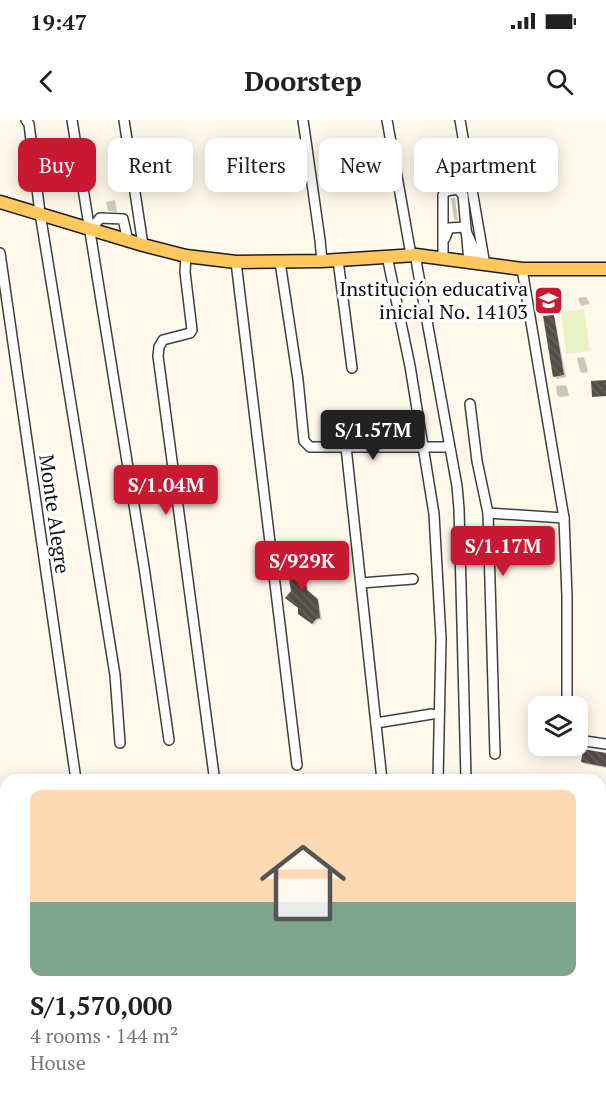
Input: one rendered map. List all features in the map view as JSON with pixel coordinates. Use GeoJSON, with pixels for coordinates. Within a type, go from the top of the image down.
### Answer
{"type":"FeatureCollection","features":[{"type":"Feature","properties":{"kind":"main road"},"geometry":{"type":"LineString","coordinates":[[0,202],[90,231],[186,256],[236,262],[321,261],[414,255],[522,269],[606,269]]}},
{"type":"Feature","properties":{"kind":"street"},"geometry":{"type":"LineString","coordinates":[[26,120],[29,124],[40,213],[115,675],[120,743]]}},
{"type":"Feature","properties":{"kind":"street"},"geometry":{"type":"LineString","coordinates":[[72,120],[169,740]]}},
{"type":"Feature","properties":{"kind":"street"},"geometry":{"type":"LineString","coordinates":[[124,120],[143,245]]}},
{"type":"Feature","properties":{"kind":"street"},"geometry":{"type":"LineString","coordinates":[[303,120],[321,261]]}},
{"type":"Feature","properties":{"kind":"street"},"geometry":{"type":"LineString","coordinates":[[387,120],[417,266],[457,486],[466,774]]}},
{"type":"Feature","properties":{"kind":"street"},"geometry":{"type":"LineString","coordinates":[[460,120],[478,264]]}},
{"type":"Feature","properties":{"kind":"street"},"geometry":{"type":"LineString","coordinates":[[440,258],[444,239],[442,199],[446,191],[458,189],[464,195],[466,234],[478,264]]}},
{"type":"Feature","properties":{"kind":"street"},"geometry":{"type":"LineString","coordinates":[[90,231],[100,218],[123,219],[128,241]]}},
{"type":"Feature","properties":{"kind":"street"},"geometry":{"type":"LineString","coordinates":[[444,239],[466,234]]}},
{"type":"Feature","properties":{"kind":"street","name":"Monte Alegre"},"geometry":{"type":"LineString","coordinates":[[0,253],[75,774]]}},
{"type":"Feature","properties":{"kind":"street"},"geometry":{"type":"LineString","coordinates":[[186,256],[185,272],[192,330],[190,333],[163,340],[158,356],[214,774]]}},
{"type":"Feature","properties":{"kind":"street"},"geometry":{"type":"LineString","coordinates":[[387,256],[410,366],[434,514],[441,639],[438,774]]}},
{"type":"Feature","properties":{"kind":"street"},"geometry":{"type":"LineString","coordinates":[[338,260],[352,368]]}},
{"type":"Feature","properties":{"kind":"street"},"geometry":{"type":"LineString","coordinates":[[236,262],[297,765]]}},
{"type":"Feature","properties":{"kind":"street"},"geometry":{"type":"LineString","coordinates":[[280,262],[298,380],[304,441],[310,447],[449,447]]}},
{"type":"Feature","properties":{"kind":"street"},"geometry":{"type":"LineString","coordinates":[[522,269],[564,518],[567,696]]}},
{"type":"Feature","properties":{"kind":"street"},"geometry":{"type":"LineString","coordinates":[[470,404],[477,461],[488,513],[495,754]]}},
{"type":"Feature","properties":{"kind":"street"},"geometry":{"type":"LineString","coordinates":[[346,447],[381,774]]}},
{"type":"Feature","properties":{"kind":"street"},"geometry":{"type":"LineString","coordinates":[[488,513],[564,518]]}},
{"type":"Feature","properties":{"kind":"street"},"geometry":{"type":"LineString","coordinates":[[361,583],[413,579]]}},
{"type":"Feature","properties":{"kind":"street"},"geometry":{"type":"LineString","coordinates":[[376,723],[432,714]]}},
{"type":"Feature","properties":{"kind":"street"},"geometry":{"type":"LineString","coordinates":[[588,741],[606,744]]}},
{"type":"Feature","properties":{"kind":"green space"},"geometry":{"type":"Polygon","coordinates":[[[584,309],[590,351],[566,354],[561,312],[584,309]]]}},
{"type":"Feature","properties":{"kind":"building"},"geometry":{"type":"Polygon","coordinates":[[[554,315],[564,375],[553,377],[543,316],[554,315]]]}},
{"type":"Feature","properties":{"kind":"building"},"geometry":{"type":"Polygon","coordinates":[[[606,380],[606,396],[592,397],[591,381],[606,380]]]}},
{"type":"Feature","properties":{"kind":"building"},"geometry":{"type":"Polygon","coordinates":[[[304,560],[307,590],[318,599],[320,618],[312,624],[298,614],[298,608],[285,598],[291,591],[286,562],[304,560]]]}},
{"type":"Feature","properties":{"kind":"building"},"geometry":{"type":"Polygon","coordinates":[[[588,750],[606,753],[606,767],[581,762],[582,756],[588,756],[588,750]]]}},
{"type":"Feature","properties":{"kind":"place","name":"Institución educativa inicial No. 14103"},"geometry":{"type":"Point","coordinates":[549,300]}}]}
